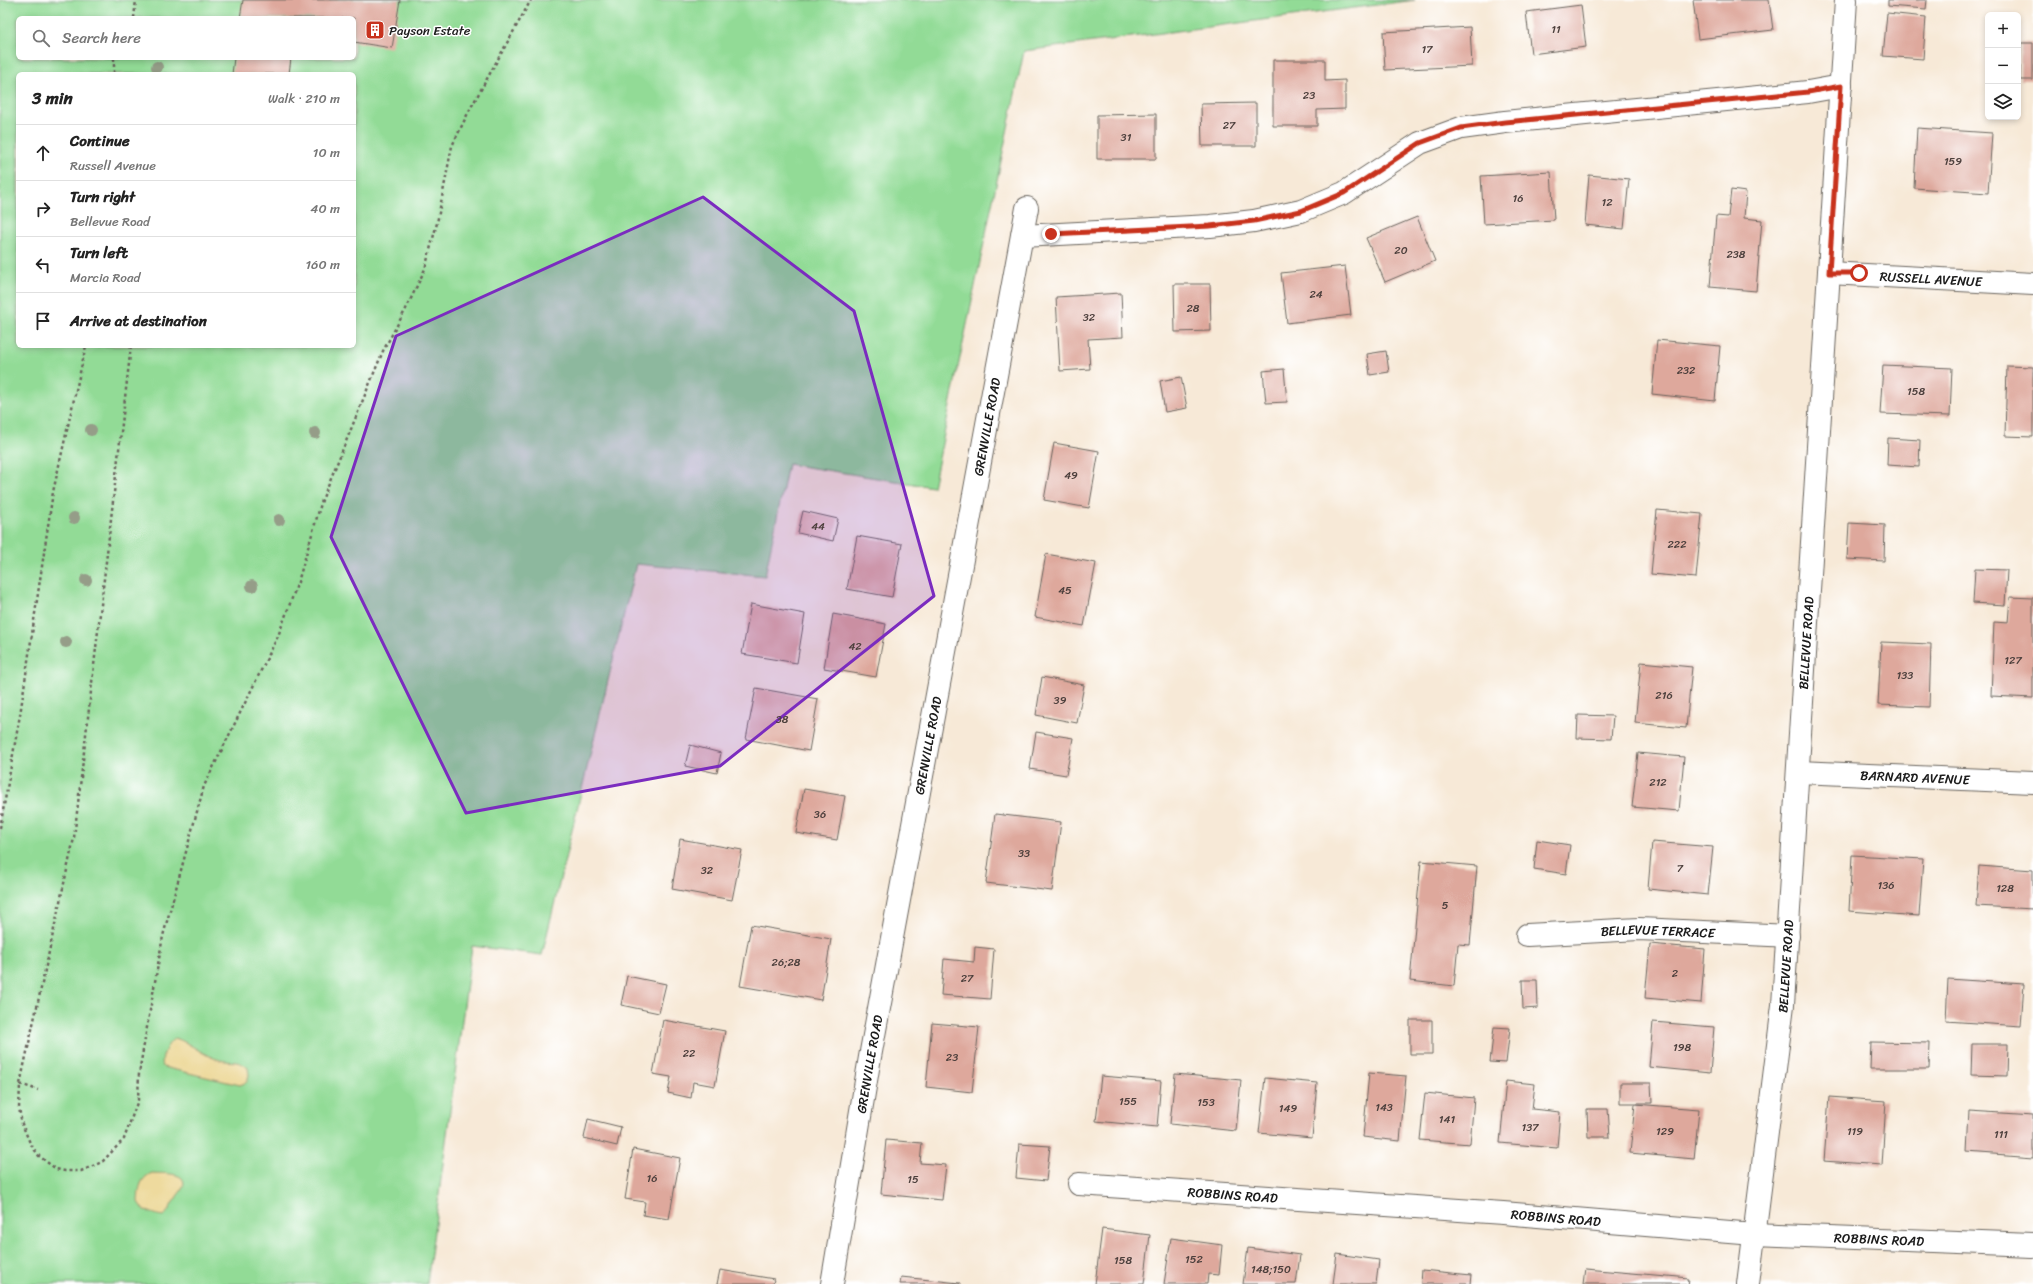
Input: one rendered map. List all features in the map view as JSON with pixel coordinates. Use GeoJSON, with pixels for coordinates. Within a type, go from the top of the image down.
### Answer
{"type":"FeatureCollection","features":[{"type":"Feature","properties":{"kind":"street","name":"BELLEVUE ROAD"},"geometry":{"type":"LineString","coordinates":[[1748,1284],[1782,1005],[1788,936],[1846,0]]}},
{"type":"Feature","properties":{"kind":"street"},"geometry":{"type":"LineString","coordinates":[[1022,236],[1210,226],[1254,221],[1301,211],[1344,193],[1420,143],[1461,128],[1505,122],[1808,92],[1841,86]]}},
{"type":"Feature","properties":{"kind":"street","name":"GRENVILLE ROAD"},"geometry":{"type":"LineString","coordinates":[[832,1284],[870,1057],[1027,208]]}},
{"type":"Feature","properties":{"kind":"street","name":"RUSSELL AVENUE"},"geometry":{"type":"LineString","coordinates":[[1829,273],[2033,284]]}},
{"type":"Feature","properties":{"kind":"street","name":"BARNARD AVENUE"},"geometry":{"type":"LineString","coordinates":[[1798,772],[2033,782]]}},
{"type":"Feature","properties":{"kind":"street","name":"BELLEVUE TERRACE"},"geometry":{"type":"LineString","coordinates":[[1527,935],[1639,929],[1788,936]]}},
{"type":"Feature","properties":{"kind":"street","name":"ROBBINS ROAD"},"geometry":{"type":"LineString","coordinates":[[1079,1184],[1503,1213],[1754,1234],[2033,1245]]}},
{"type":"Feature","properties":{"kind":"path"},"geometry":{"type":"LineString","coordinates":[[134,16],[136,0]]}},
{"type":"Feature","properties":{"kind":"path"},"geometry":{"type":"LineString","coordinates":[[131,348],[74,838],[20,1084],[18,1108],[22,1124],[30,1143],[39,1156],[56,1169],[65,1172],[81,1171],[102,1162],[124,1139],[138,1100],[140,1073],[162,936],[204,786],[278,636],[298,582],[322,500],[383,351],[406,309],[425,269],[437,223],[452,146],[473,104],[531,0]]}},
{"type":"Feature","properties":{"kind":"path"},"geometry":{"type":"LineString","coordinates":[[114,60],[114,72]]}},
{"type":"Feature","properties":{"kind":"path"},"geometry":{"type":"LineString","coordinates":[[0,828],[20,715],[53,492],[86,348]]}},
{"type":"Feature","properties":{"kind":"path"},"geometry":{"type":"LineString","coordinates":[[20,1084],[38,1090]]}},
{"type":"Feature","properties":{"kind":"highlighted area"},"geometry":{"type":"Polygon","coordinates":[[[703,197],[854,311],[934,596],[720,766],[466,813],[331,537],[396,336],[703,197]]]}},
{"type":"Feature","properties":{"kind":"green space"},"geometry":{"type":"Polygon","coordinates":[[[0,0],[1415,0],[1024,51],[933,487],[788,464],[765,576],[636,564],[542,955],[472,946],[427,1284],[0,1284],[0,0]]]}},
{"type":"Feature","properties":{"kind":"sand"},"geometry":{"type":"Polygon","coordinates":[[[175,1038],[214,1058],[224,1061],[238,1062],[245,1065],[248,1068],[249,1075],[247,1082],[240,1085],[163,1067],[162,1059],[165,1051],[169,1043],[175,1038]]]}},
{"type":"Feature","properties":{"kind":"sand"},"geometry":{"type":"Polygon","coordinates":[[[152,1173],[173,1174],[182,1178],[184,1182],[182,1190],[164,1216],[144,1211],[138,1202],[140,1185],[144,1178],[152,1173]]]}},
{"type":"Feature","properties":{"kind":"building","name":"Payson Estate"},"geometry":{"type":"Polygon","coordinates":[[[243,0],[400,0],[392,48],[356,42],[356,16],[240,16],[243,0]]]}},
{"type":"Feature","properties":{"kind":"building"},"geometry":{"type":"Polygon","coordinates":[[[1693,0],[1769,0],[1773,30],[1698,39],[1693,0]]]}},
{"type":"Feature","properties":{"kind":"building"},"geometry":{"type":"Polygon","coordinates":[[[1888,0],[1927,0],[1926,9],[1888,6],[1888,0]]]}},
{"type":"Feature","properties":{"kind":"building"},"geometry":{"type":"Polygon","coordinates":[[[1581,5],[1586,47],[1531,54],[1526,12],[1581,5]]]}},
{"type":"Feature","properties":{"kind":"building"},"geometry":{"type":"Polygon","coordinates":[[[1887,13],[1926,17],[1923,59],[1883,56],[1887,13]]]}},
{"type":"Feature","properties":{"kind":"building"},"geometry":{"type":"Polygon","coordinates":[[[1470,27],[1472,66],[1385,70],[1383,32],[1470,27]]]}},
{"type":"Feature","properties":{"kind":"building"},"geometry":{"type":"Polygon","coordinates":[[[2021,43],[2033,43],[2033,80],[2021,80],[2021,43]]]}},
{"type":"Feature","properties":{"kind":"building"},"geometry":{"type":"Polygon","coordinates":[[[234,60],[291,60],[289,72],[232,72],[234,60]]]}},
{"type":"Feature","properties":{"kind":"building"},"geometry":{"type":"Polygon","coordinates":[[[1273,60],[1325,60],[1325,81],[1345,80],[1345,109],[1317,110],[1317,126],[1273,126],[1273,60]]]}},
{"type":"Feature","properties":{"kind":"building"},"geometry":{"type":"Polygon","coordinates":[[[1256,103],[1256,146],[1202,146],[1201,104],[1256,103]]]}},
{"type":"Feature","properties":{"kind":"building"},"geometry":{"type":"Polygon","coordinates":[[[1156,114],[1156,159],[1097,159],[1097,115],[1156,114]]]}},
{"type":"Feature","properties":{"kind":"building"},"geometry":{"type":"Polygon","coordinates":[[[1917,128],[1992,133],[1988,193],[1914,188],[1917,128]]]}},
{"type":"Feature","properties":{"kind":"building"},"geometry":{"type":"Polygon","coordinates":[[[1551,172],[1554,220],[1484,224],[1481,176],[1551,172]]]}},
{"type":"Feature","properties":{"kind":"building"},"geometry":{"type":"Polygon","coordinates":[[[1589,175],[1629,179],[1624,229],[1585,225],[1589,175]]]}},
{"type":"Feature","properties":{"kind":"building"},"geometry":{"type":"Polygon","coordinates":[[[1731,190],[1746,192],[1744,218],[1762,220],[1756,291],[1710,287],[1716,216],[1728,217],[1731,190]]]}},
{"type":"Feature","properties":{"kind":"building"},"geometry":{"type":"Polygon","coordinates":[[[1417,217],[1435,261],[1385,282],[1366,238],[1417,217]]]}},
{"type":"Feature","properties":{"kind":"building"},"geometry":{"type":"Polygon","coordinates":[[[1345,266],[1351,315],[1287,323],[1281,273],[1345,266]]]}},
{"type":"Feature","properties":{"kind":"building"},"geometry":{"type":"Polygon","coordinates":[[[1174,284],[1210,284],[1211,331],[1175,332],[1174,284]]]}},
{"type":"Feature","properties":{"kind":"building"},"geometry":{"type":"Polygon","coordinates":[[[1121,293],[1123,337],[1088,339],[1090,369],[1060,371],[1056,297],[1121,293]]]}},
{"type":"Feature","properties":{"kind":"building"},"geometry":{"type":"Polygon","coordinates":[[[1657,340],[1720,346],[1715,401],[1652,394],[1657,340]]]}},
{"type":"Feature","properties":{"kind":"building"},"geometry":{"type":"Polygon","coordinates":[[[1386,351],[1389,372],[1370,375],[1367,354],[1386,351]]]}},
{"type":"Feature","properties":{"kind":"building"},"geometry":{"type":"Polygon","coordinates":[[[1883,365],[1952,368],[1950,416],[1880,414],[1883,365]]]}},
{"type":"Feature","properties":{"kind":"building"},"geometry":{"type":"Polygon","coordinates":[[[2007,366],[2033,367],[2033,437],[2005,436],[2007,366]]]}},
{"type":"Feature","properties":{"kind":"building"},"geometry":{"type":"Polygon","coordinates":[[[1284,369],[1287,402],[1266,403],[1263,371],[1284,369]]]}},
{"type":"Feature","properties":{"kind":"building"},"geometry":{"type":"Polygon","coordinates":[[[1181,377],[1187,408],[1165,412],[1160,381],[1181,377]]]}},
{"type":"Feature","properties":{"kind":"building"},"geometry":{"type":"Polygon","coordinates":[[[1888,438],[1920,440],[1919,467],[1887,465],[1888,438]]]}},
{"type":"Feature","properties":{"kind":"building"},"geometry":{"type":"Polygon","coordinates":[[[1054,443],[1099,451],[1089,508],[1044,500],[1054,443]]]}},
{"type":"Feature","properties":{"kind":"building"},"geometry":{"type":"Polygon","coordinates":[[[1657,510],[1702,514],[1696,578],[1651,574],[1657,510]]]}},
{"type":"Feature","properties":{"kind":"building"},"geometry":{"type":"Polygon","coordinates":[[[803,511],[838,519],[833,541],[798,533],[803,511]]]}},
{"type":"Feature","properties":{"kind":"building"},"geometry":{"type":"Polygon","coordinates":[[[1849,523],[1885,525],[1884,561],[1847,559],[1849,523]]]}},
{"type":"Feature","properties":{"kind":"building"},"geometry":{"type":"Polygon","coordinates":[[[857,536],[902,544],[892,597],[847,589],[857,536]]]}},
{"type":"Feature","properties":{"kind":"building"},"geometry":{"type":"Polygon","coordinates":[[[1046,554],[1096,563],[1084,626],[1035,617],[1046,554]]]}},
{"type":"Feature","properties":{"kind":"building"},"geometry":{"type":"Polygon","coordinates":[[[1975,569],[2007,570],[2005,605],[1973,603],[1975,569]]]}},
{"type":"Feature","properties":{"kind":"building"},"geometry":{"type":"Polygon","coordinates":[[[2010,597],[2033,598],[2033,698],[1991,696],[1994,622],[2008,623],[2010,597]]]}},
{"type":"Feature","properties":{"kind":"building"},"geometry":{"type":"Polygon","coordinates":[[[751,604],[805,614],[797,663],[742,654],[751,604]]]}},
{"type":"Feature","properties":{"kind":"building"},"geometry":{"type":"Polygon","coordinates":[[[833,614],[886,624],[876,677],[824,668],[833,614]]]}},
{"type":"Feature","properties":{"kind":"building"},"geometry":{"type":"Polygon","coordinates":[[[1881,642],[1931,644],[1929,707],[1878,705],[1881,642]]]}},
{"type":"Feature","properties":{"kind":"building"},"geometry":{"type":"Polygon","coordinates":[[[1641,662],[1692,667],[1686,728],[1635,723],[1641,662]]]}},
{"type":"Feature","properties":{"kind":"building"},"geometry":{"type":"Polygon","coordinates":[[[1042,677],[1084,685],[1077,723],[1036,715],[1042,677]]]}},
{"type":"Feature","properties":{"kind":"building"},"geometry":{"type":"Polygon","coordinates":[[[756,688],[818,699],[809,751],[746,739],[756,688]]]}},
{"type":"Feature","properties":{"kind":"building"},"geometry":{"type":"Polygon","coordinates":[[[1578,715],[1613,716],[1611,739],[1577,738],[1578,715]]]}},
{"type":"Feature","properties":{"kind":"building"},"geometry":{"type":"Polygon","coordinates":[[[1036,732],[1073,738],[1066,775],[1030,769],[1036,732]]]}},
{"type":"Feature","properties":{"kind":"building"},"geometry":{"type":"Polygon","coordinates":[[[690,745],[721,753],[717,773],[685,766],[690,745]]]}},
{"type":"Feature","properties":{"kind":"building"},"geometry":{"type":"Polygon","coordinates":[[[1638,753],[1684,757],[1679,811],[1632,807],[1638,753]]]}},
{"type":"Feature","properties":{"kind":"building"},"geometry":{"type":"Polygon","coordinates":[[[804,789],[845,796],[837,840],[796,833],[804,789]]]}},
{"type":"Feature","properties":{"kind":"building"},"geometry":{"type":"Polygon","coordinates":[[[995,814],[1061,822],[1052,891],[986,883],[995,814]]]}},
{"type":"Feature","properties":{"kind":"building"},"geometry":{"type":"Polygon","coordinates":[[[680,839],[742,850],[732,900],[672,889],[680,839]]]}},
{"type":"Feature","properties":{"kind":"building"},"geometry":{"type":"Polygon","coordinates":[[[1537,840],[1570,845],[1566,874],[1534,869],[1537,840]]]}},
{"type":"Feature","properties":{"kind":"building"},"geometry":{"type":"Polygon","coordinates":[[[1652,842],[1713,847],[1708,895],[1648,889],[1652,842]]]}},
{"type":"Feature","properties":{"kind":"building"},"geometry":{"type":"Polygon","coordinates":[[[1852,855],[1923,859],[1919,916],[1849,911],[1852,855]]]}},
{"type":"Feature","properties":{"kind":"building"},"geometry":{"type":"Polygon","coordinates":[[[1421,861],[1477,866],[1470,945],[1458,944],[1454,986],[1410,981],[1421,861]]]}},
{"type":"Feature","properties":{"kind":"building"},"geometry":{"type":"Polygon","coordinates":[[[1979,866],[2033,870],[2033,909],[1976,906],[1979,866]]]}},
{"type":"Feature","properties":{"kind":"building"},"geometry":{"type":"Polygon","coordinates":[[[751,925],[831,939],[821,1000],[740,986],[751,925]]]}},
{"type":"Feature","properties":{"kind":"building"},"geometry":{"type":"Polygon","coordinates":[[[1650,944],[1705,949],[1701,1003],[1645,998],[1650,944]]]}},
{"type":"Feature","properties":{"kind":"building"},"geometry":{"type":"Polygon","coordinates":[[[975,947],[994,949],[990,999],[941,995],[944,959],[974,962],[975,947]]]}},
{"type":"Feature","properties":{"kind":"building"},"geometry":{"type":"Polygon","coordinates":[[[627,976],[666,984],[659,1013],[621,1005],[627,976]]]}},
{"type":"Feature","properties":{"kind":"building"},"geometry":{"type":"Polygon","coordinates":[[[1948,979],[2024,984],[2021,1026],[1946,1021],[1948,979]]]}},
{"type":"Feature","properties":{"kind":"building"},"geometry":{"type":"Polygon","coordinates":[[[1522,980],[1537,980],[1538,1008],[1523,1009],[1522,980]]]}},
{"type":"Feature","properties":{"kind":"building"},"geometry":{"type":"Polygon","coordinates":[[[663,1020],[725,1031],[715,1086],[693,1082],[691,1098],[668,1093],[671,1077],[653,1074],[663,1020]]]}},
{"type":"Feature","properties":{"kind":"building"},"geometry":{"type":"Polygon","coordinates":[[[1410,1020],[1432,1020],[1432,1054],[1410,1054],[1410,1020]]]}},
{"type":"Feature","properties":{"kind":"building"},"geometry":{"type":"Polygon","coordinates":[[[1653,1022],[1714,1027],[1710,1073],[1649,1067],[1653,1022]]]}},
{"type":"Feature","properties":{"kind":"building"},"geometry":{"type":"Polygon","coordinates":[[[932,1023],[979,1027],[972,1092],[926,1087],[932,1023]]]}},
{"type":"Feature","properties":{"kind":"building"},"geometry":{"type":"Polygon","coordinates":[[[1494,1027],[1510,1028],[1506,1063],[1490,1062],[1494,1027]]]}},
{"type":"Feature","properties":{"kind":"building"},"geometry":{"type":"Polygon","coordinates":[[[1871,1042],[1930,1043],[1929,1069],[1870,1069],[1871,1042]]]}},
{"type":"Feature","properties":{"kind":"building"},"geometry":{"type":"Polygon","coordinates":[[[1972,1044],[2008,1044],[2007,1076],[1971,1075],[1972,1044]]]}},
{"type":"Feature","properties":{"kind":"building"},"geometry":{"type":"Polygon","coordinates":[[[1369,1073],[1406,1076],[1400,1141],[1363,1137],[1369,1073]]]}},
{"type":"Feature","properties":{"kind":"building"},"geometry":{"type":"Polygon","coordinates":[[[1175,1074],[1241,1080],[1236,1131],[1170,1124],[1175,1074]]]}},
{"type":"Feature","properties":{"kind":"building"},"geometry":{"type":"Polygon","coordinates":[[[1101,1076],[1161,1081],[1157,1127],[1096,1121],[1101,1076]]]}},
{"type":"Feature","properties":{"kind":"building"},"geometry":{"type":"Polygon","coordinates":[[[1265,1078],[1317,1083],[1312,1138],[1259,1133],[1265,1078]]]}},
{"type":"Feature","properties":{"kind":"building"},"geometry":{"type":"Polygon","coordinates":[[[1506,1081],[1535,1084],[1532,1109],[1560,1112],[1557,1148],[1500,1143],[1506,1081]]]}},
{"type":"Feature","properties":{"kind":"building"},"geometry":{"type":"Polygon","coordinates":[[[1620,1083],[1651,1083],[1652,1103],[1620,1103],[1620,1083]]]}},
{"type":"Feature","properties":{"kind":"building"},"geometry":{"type":"Polygon","coordinates":[[[1425,1093],[1474,1098],[1470,1144],[1420,1140],[1425,1093]]]}},
{"type":"Feature","properties":{"kind":"building"},"geometry":{"type":"Polygon","coordinates":[[[1829,1097],[1886,1101],[1882,1165],[1824,1161],[1829,1097]]]}},
{"type":"Feature","properties":{"kind":"building"},"geometry":{"type":"Polygon","coordinates":[[[1635,1104],[1699,1109],[1694,1159],[1630,1153],[1635,1104]]]}},
{"type":"Feature","properties":{"kind":"building"},"geometry":{"type":"Polygon","coordinates":[[[1587,1109],[1608,1109],[1610,1137],[1588,1137],[1587,1109]]]}},
{"type":"Feature","properties":{"kind":"building"},"geometry":{"type":"Polygon","coordinates":[[[1969,1111],[2033,1115],[2033,1157],[1967,1152],[1969,1111]]]}},
{"type":"Feature","properties":{"kind":"building"},"geometry":{"type":"Polygon","coordinates":[[[588,1119],[621,1127],[617,1146],[584,1138],[588,1119]]]}},
{"type":"Feature","properties":{"kind":"building"},"geometry":{"type":"Polygon","coordinates":[[[886,1140],[922,1143],[920,1163],[946,1165],[942,1200],[881,1194],[886,1140]]]}},
{"type":"Feature","properties":{"kind":"building"},"geometry":{"type":"Polygon","coordinates":[[[1019,1144],[1050,1146],[1046,1181],[1016,1178],[1019,1144]]]}},
{"type":"Feature","properties":{"kind":"building"},"geometry":{"type":"Polygon","coordinates":[[[633,1149],[680,1158],[669,1219],[643,1215],[645,1202],[625,1199],[633,1149]]]}},
{"type":"Feature","properties":{"kind":"building"},"geometry":{"type":"Polygon","coordinates":[[[1102,1229],[1150,1235],[1144,1284],[1095,1284],[1102,1229]]]}},
{"type":"Feature","properties":{"kind":"building"},"geometry":{"type":"Polygon","coordinates":[[[1171,1238],[1222,1245],[1219,1275],[1208,1274],[1207,1284],[1164,1284],[1171,1238]]]}},
{"type":"Feature","properties":{"kind":"building"},"geometry":{"type":"Polygon","coordinates":[[[1248,1248],[1300,1255],[1296,1284],[1243,1284],[1248,1248]]]}},
{"type":"Feature","properties":{"kind":"building"},"geometry":{"type":"Polygon","coordinates":[[[1337,1254],[1379,1260],[1376,1284],[1333,1284],[1337,1254]]]}},
{"type":"Feature","properties":{"kind":"building"},"geometry":{"type":"Polygon","coordinates":[[[1586,1269],[1689,1278],[1688,1284],[1584,1284],[1586,1269]]]}},
{"type":"Feature","properties":{"kind":"building"},"geometry":{"type":"Polygon","coordinates":[[[720,1270],[774,1279],[773,1284],[717,1284],[720,1270]]]}},
{"type":"Feature","properties":{"kind":"building"},"geometry":{"type":"Polygon","coordinates":[[[1422,1270],[1471,1275],[1470,1284],[1421,1284],[1422,1270]]]}},
{"type":"Feature","properties":{"kind":"building"},"geometry":{"type":"Polygon","coordinates":[[[901,1277],[960,1283],[960,1284],[900,1284],[901,1277]]]}},
{"type":"Feature","properties":{"kind":"place","name":"Payson Estate"},"geometry":{"type":"Point","coordinates":[375,30]}},
{"type":"Feature","properties":{"kind":"route"},"geometry":{"type":"LineString","coordinates":[[1051,234],[1210,226],[1254,221],[1301,211],[1344,193],[1420,143],[1461,128],[1505,122],[1808,92],[1841,86],[1829,273],[1859,273]]}}]}
